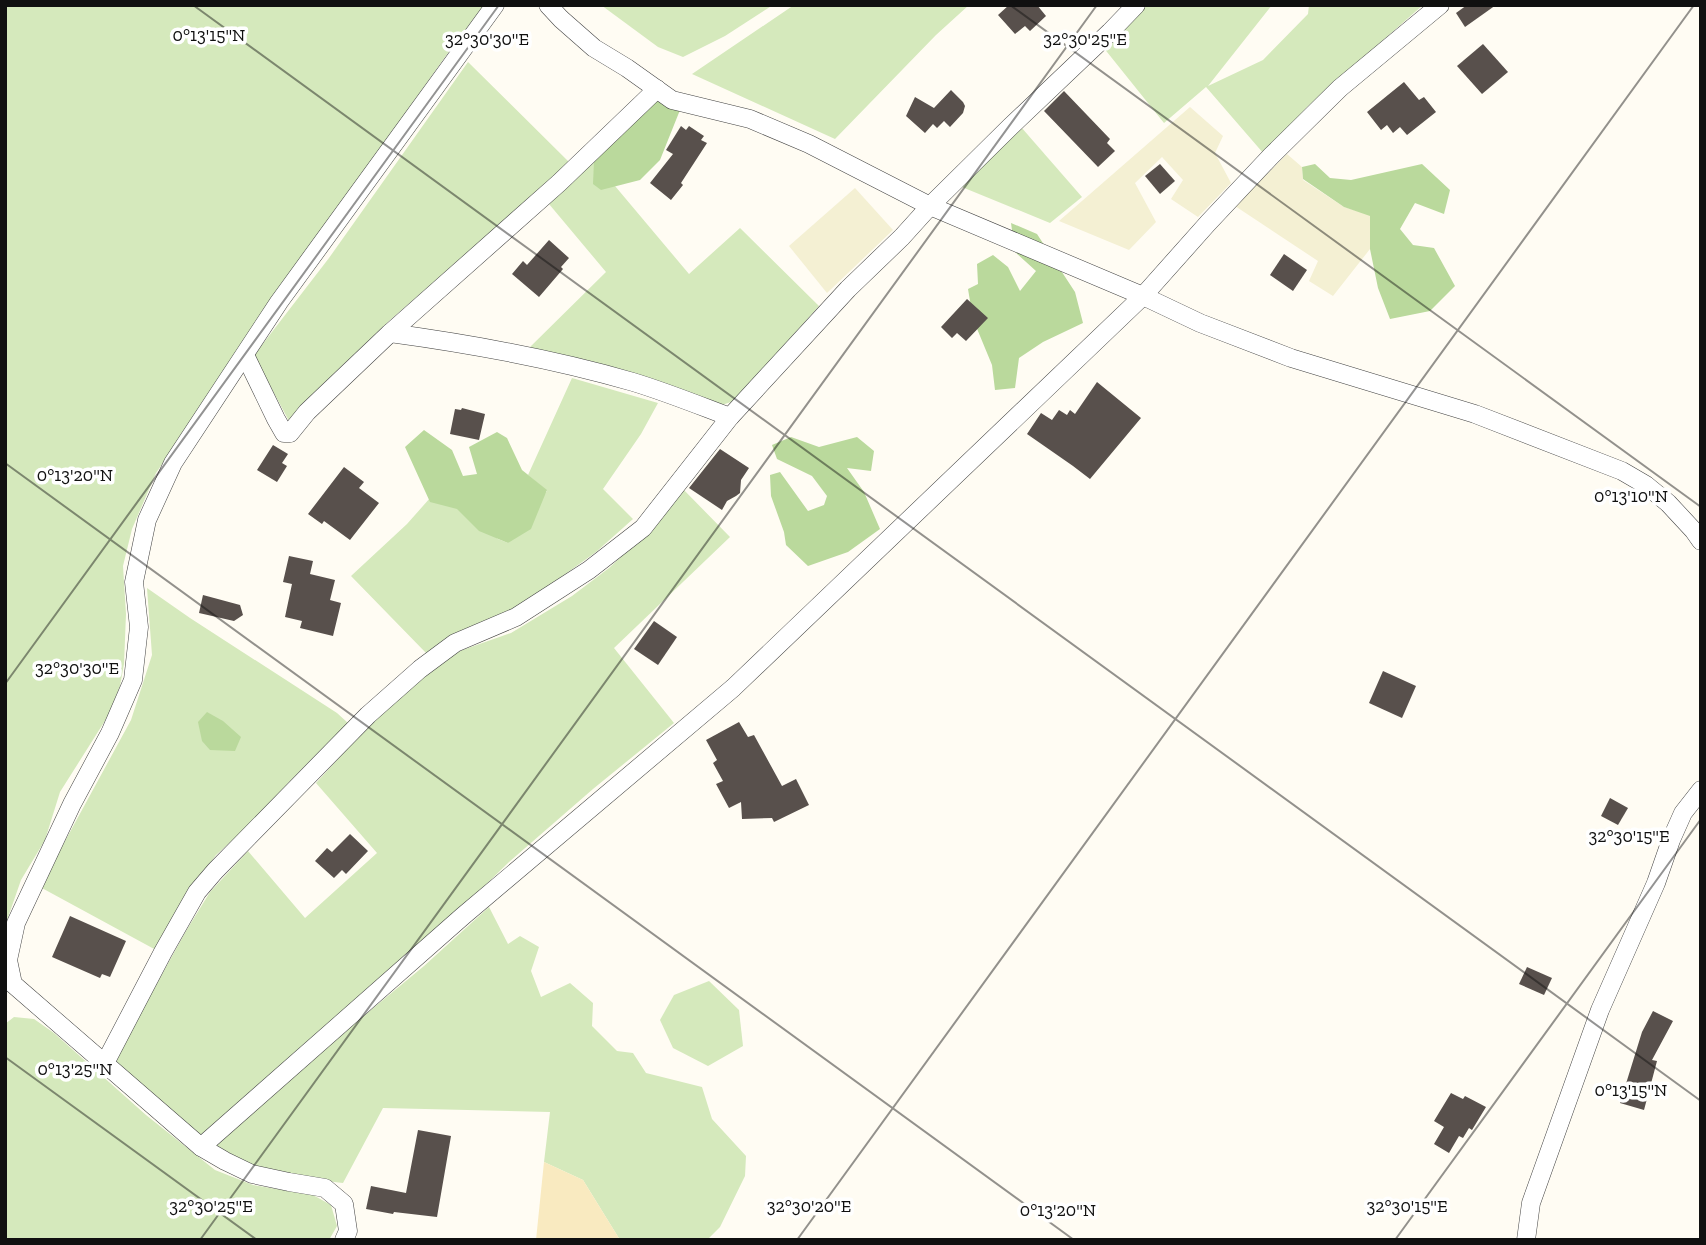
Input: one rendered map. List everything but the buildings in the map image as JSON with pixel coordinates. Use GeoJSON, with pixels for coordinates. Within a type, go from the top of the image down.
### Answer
{"type":"FeatureCollection","features":[{"type":"Feature","properties":{"kind":"street"},"geometry":{"type":"LineString","coordinates":[[344,1240],[348,1231],[344,1204],[325,1188],[252,1174],[201,1147],[13,984],[8,960],[16,923],[72,804],[110,733],[133,680],[139,627],[134,582],[148,520],[173,463],[279,302],[495,5]]}},
{"type":"Feature","properties":{"kind":"street"},"geometry":{"type":"LineString","coordinates":[[548,5],[594,48],[672,100],[750,118],[809,144],[930,206],[1143,296],[1200,323],[1291,358],[1475,414],[1622,471],[1646,485],[1668,503],[1701,541]]}},
{"type":"Feature","properties":{"kind":"street"},"geometry":{"type":"LineString","coordinates":[[105,1063],[163,951],[197,892],[215,871],[368,715],[420,669],[455,643],[527,611],[589,570],[643,528],[730,417],[848,289],[1136,5]]}},
{"type":"Feature","properties":{"kind":"street"},"geometry":{"type":"LineString","coordinates":[[201,1147],[463,916],[733,688],[1143,296],[1208,223],[1340,88],[1440,5]]}},
{"type":"Feature","properties":{"kind":"street"},"geometry":{"type":"LineString","coordinates":[[245,355],[276,419],[284,433],[289,433],[307,412],[390,332],[559,183],[657,89]]}},
{"type":"Feature","properties":{"kind":"street"},"geometry":{"type":"LineString","coordinates":[[390,332],[564,365],[634,383],[730,417]]}},
{"type":"Feature","properties":{"kind":"street"},"geometry":{"type":"LineString","coordinates":[[1526,1240],[1531,1203],[1600,1010],[1657,883],[1683,813],[1701,790]]}},
{"type":"Feature","properties":{"kind":"shaded area"},"geometry":{"type":"Polygon","coordinates":[[[1190,107],[1223,136],[1215,153],[1231,183],[1198,217],[1171,199],[1183,180],[1162,157],[1135,183],[1156,222],[1129,250],[1059,221],[1190,107]]]}},
{"type":"Feature","properties":{"kind":"shaded area"},"geometry":{"type":"Polygon","coordinates":[[[1287,154],[1302,167],[1303,180],[1344,207],[1370,215],[1370,249],[1333,296],[1309,281],[1318,261],[1235,206],[1287,154]]]}},
{"type":"Feature","properties":{"kind":"shaded area"},"geometry":{"type":"Polygon","coordinates":[[[855,188],[893,230],[827,293],[789,246],[855,188]]]}},
{"type":"Feature","properties":{"kind":"green space"},"geometry":{"type":"Polygon","coordinates":[[[5,5],[484,5],[305,255],[156,473],[132,529],[123,566],[126,614],[124,664],[120,686],[108,716],[60,792],[45,840],[21,880],[5,926],[5,5]]]}},
{"type":"Feature","properties":{"kind":"green space"},"geometry":{"type":"Polygon","coordinates":[[[601,5],[773,5],[725,36],[683,57],[658,47],[601,5]]]}},
{"type":"Feature","properties":{"kind":"green space"},"geometry":{"type":"Polygon","coordinates":[[[794,5],[969,5],[936,35],[835,139],[692,74],[794,5]]]}},
{"type":"Feature","properties":{"kind":"green space"},"geometry":{"type":"Polygon","coordinates":[[[1146,5],[1272,5],[1208,86],[1263,60],[1308,14],[1309,5],[1423,5],[1307,107],[1264,154],[1206,87],[1164,123],[1103,47],[1146,5]]]}},
{"type":"Feature","properties":{"kind":"green space"},"geometry":{"type":"Polygon","coordinates":[[[468,62],[570,163],[390,320],[300,406],[289,421],[255,354],[329,258],[468,62]]]}},
{"type":"Feature","properties":{"kind":"green space"},"geometry":{"type":"Polygon","coordinates":[[[661,96],[680,110],[660,160],[640,180],[601,190],[593,184],[594,161],[661,96]]]}},
{"type":"Feature","properties":{"kind":"green space"},"geometry":{"type":"Polygon","coordinates":[[[1021,127],[1082,197],[1050,223],[957,185],[1021,127]]]}},
{"type":"Feature","properties":{"kind":"green space"},"geometry":{"type":"Polygon","coordinates":[[[594,161],[689,274],[740,228],[819,306],[734,401],[722,405],[590,361],[529,348],[606,272],[549,204],[594,161]]]}},
{"type":"Feature","properties":{"kind":"green space"},"geometry":{"type":"Polygon","coordinates":[[[1315,164],[1330,178],[1351,180],[1422,164],[1450,190],[1444,214],[1415,203],[1400,229],[1413,245],[1434,248],[1455,286],[1430,311],[1390,319],[1378,288],[1370,249],[1370,216],[1344,207],[1303,179],[1302,167],[1315,164]]]}},
{"type":"Feature","properties":{"kind":"green space"},"geometry":{"type":"Polygon","coordinates":[[[1011,223],[1037,234],[1075,292],[1083,323],[1043,342],[1019,358],[1015,388],[995,390],[992,365],[973,319],[968,289],[978,284],[977,264],[993,255],[1008,267],[1020,291],[1036,271],[1015,252],[1011,223]]]}},
{"type":"Feature","properties":{"kind":"green space"},"geometry":{"type":"Polygon","coordinates":[[[572,378],[658,403],[641,434],[603,489],[633,519],[596,552],[514,611],[427,654],[351,576],[407,524],[438,489],[498,539],[508,543],[547,491],[528,475],[572,378]]]}},
{"type":"Feature","properties":{"kind":"green space"},"geometry":{"type":"Polygon","coordinates":[[[424,430],[452,450],[463,476],[477,474],[469,447],[497,432],[507,438],[522,470],[547,490],[531,529],[508,543],[479,531],[457,509],[430,502],[405,447],[424,430]]]}},
{"type":"Feature","properties":{"kind":"green space"},"geometry":{"type":"Polygon","coordinates":[[[791,437],[819,447],[857,437],[874,451],[871,471],[847,468],[864,492],[880,529],[848,552],[808,566],[786,545],[771,496],[770,475],[780,472],[808,511],[824,505],[827,496],[812,476],[777,459],[772,445],[791,437]]]}},
{"type":"Feature","properties":{"kind":"green space"},"geometry":{"type":"Polygon","coordinates":[[[681,487],[730,537],[614,648],[674,723],[509,862],[465,905],[201,1137],[114,1061],[210,892],[248,851],[305,918],[377,853],[316,783],[380,713],[454,653],[511,633],[572,596],[609,568],[651,529],[681,487]]]}},
{"type":"Feature","properties":{"kind":"green space"},"geometry":{"type":"Polygon","coordinates":[[[147,588],[337,713],[348,723],[258,817],[216,855],[185,897],[156,950],[40,887],[131,720],[152,655],[147,588]]]}},
{"type":"Feature","properties":{"kind":"green space"},"geometry":{"type":"Polygon","coordinates":[[[207,712],[223,721],[241,737],[235,751],[210,750],[202,741],[198,722],[207,712]]]}},
{"type":"Feature","properties":{"kind":"green space"},"geometry":{"type":"Polygon","coordinates":[[[489,907],[508,944],[520,936],[539,947],[531,971],[541,997],[570,983],[593,1003],[592,1026],[617,1051],[633,1053],[646,1073],[702,1087],[712,1119],[746,1156],[745,1176],[720,1227],[707,1240],[620,1240],[583,1180],[544,1162],[550,1112],[383,1108],[343,1183],[282,1176],[261,1170],[211,1146],[424,966],[489,907]]]}},
{"type":"Feature","properties":{"kind":"green space"},"geometry":{"type":"Polygon","coordinates":[[[709,981],[739,1010],[743,1046],[708,1066],[673,1048],[660,1020],[674,995],[709,981]]]}},
{"type":"Feature","properties":{"kind":"green space"},"geometry":{"type":"Polygon","coordinates":[[[14,1017],[34,1019],[54,1033],[146,1115],[215,1170],[253,1185],[313,1195],[331,1205],[337,1226],[329,1240],[5,1240],[5,1024],[14,1017]]]}},
{"type":"Feature","properties":{"kind":"sand"},"geometry":{"type":"Polygon","coordinates":[[[544,1162],[583,1180],[620,1240],[536,1240],[544,1162]]]}}]}
